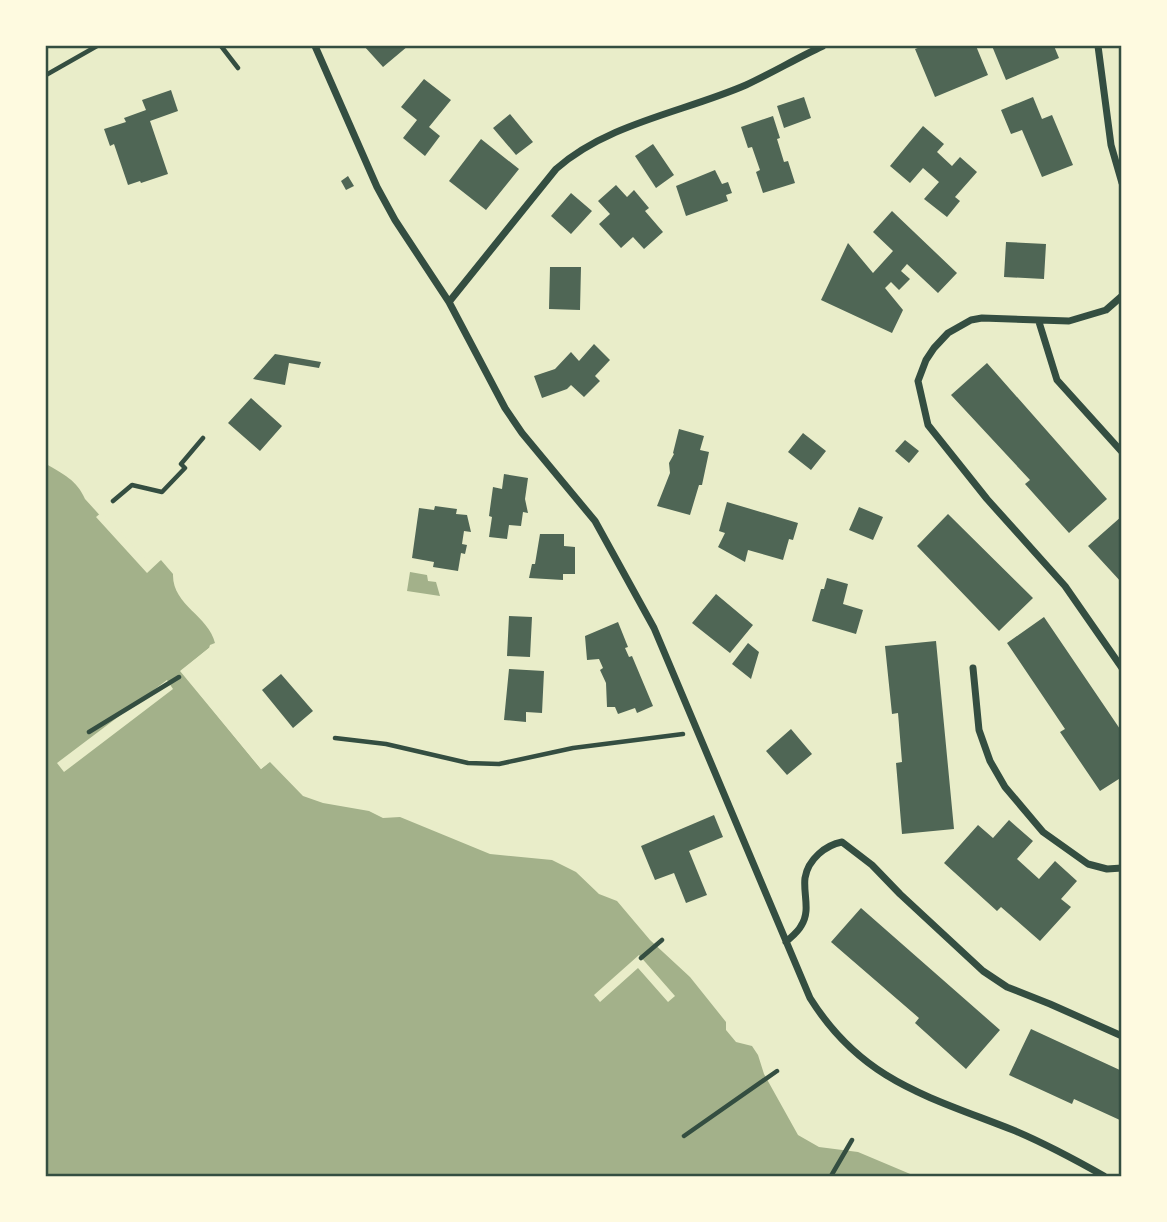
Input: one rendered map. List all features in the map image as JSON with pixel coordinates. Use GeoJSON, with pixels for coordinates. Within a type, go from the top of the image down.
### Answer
{"type":"FeatureCollection","features":[{"type":"Feature","properties":{"kind":"street"},"geometry":{"type":"LineString","coordinates":[[315,46],[377,187],[395,220],[449,302],[505,408],[522,433],[595,521],[654,628],[810,998],[822,1016],[840,1038],[869,1064],[904,1087],[1015,1131],[1067,1155],[1104,1177]]}},
{"type":"Feature","properties":{"kind":"street"},"geometry":{"type":"LineString","coordinates":[[449,302],[556,169],[575,153],[606,137],[747,84],[823,46]]}},
{"type":"Feature","properties":{"kind":"street"},"geometry":{"type":"LineString","coordinates":[[1098,46],[1111,145],[1122,183]]}},
{"type":"Feature","properties":{"kind":"street"},"geometry":{"type":"LineString","coordinates":[[1122,296],[1106,310],[1069,321],[982,318],[971,320],[948,333],[926,360],[918,381],[928,425],[986,499],[1065,586],[1122,668]]}},
{"type":"Feature","properties":{"kind":"street"},"geometry":{"type":"LineString","coordinates":[[1039,322],[1057,380],[1122,452]]}},
{"type":"Feature","properties":{"kind":"street"},"geometry":{"type":"LineString","coordinates":[[973,668],[979,730],[990,761],[1005,787],[1043,832],[1088,864],[1107,869],[1122,867]]}},
{"type":"Feature","properties":{"kind":"street"},"geometry":{"type":"LineString","coordinates":[[786,942],[802,926],[807,907],[805,876],[813,860],[830,844],[842,842],[872,865],[983,971],[1007,988],[1122,1036]]}},
{"type":"Feature","properties":{"kind":"path"},"geometry":{"type":"LineString","coordinates":[[46,75],[97,46]]}},
{"type":"Feature","properties":{"kind":"path"},"geometry":{"type":"LineString","coordinates":[[221,46],[238,68]]}},
{"type":"Feature","properties":{"kind":"path"},"geometry":{"type":"LineString","coordinates":[[113,501],[132,485],[162,492],[185,468],[181,464],[204,438]]}},
{"type":"Feature","properties":{"kind":"path"},"geometry":{"type":"LineString","coordinates":[[89,732],[179,677]]}},
{"type":"Feature","properties":{"kind":"path"},"geometry":{"type":"LineString","coordinates":[[335,738],[386,744],[468,763],[499,764],[573,748],[698,733]]}},
{"type":"Feature","properties":{"kind":"path"},"geometry":{"type":"LineString","coordinates":[[641,958],[662,940]]}},
{"type":"Feature","properties":{"kind":"path"},"geometry":{"type":"LineString","coordinates":[[684,1136],[777,1071]]}},
{"type":"Feature","properties":{"kind":"path"},"geometry":{"type":"LineString","coordinates":[[831,1177],[852,1140]]}},
{"type":"Feature","properties":{"kind":"shaded area"},"geometry":{"type":"Polygon","coordinates":[[[46,464],[74,482],[85,499],[146,566],[161,560],[173,574],[178,594],[206,625],[215,643],[181,671],[261,769],[270,762],[303,796],[323,803],[369,811],[383,818],[400,817],[490,854],[552,860],[576,872],[599,894],[617,901],[650,940],[690,977],[726,1022],[726,1030],[736,1042],[752,1046],[764,1074],[798,1135],[819,1147],[858,1152],[915,1176],[46,1176],[46,464]]]}},
{"type":"Feature","properties":{"kind":"shaded area"},"geometry":{"type":"Polygon","coordinates":[[[410,572],[427,575],[428,581],[436,582],[440,596],[407,591],[410,572]]]}},
{"type":"Feature","properties":{"kind":"pier"},"geometry":{"type":"Polygon","coordinates":[[[102,512],[148,562],[163,558],[147,573],[96,517],[102,512]]]}},
{"type":"Feature","properties":{"kind":"pier"},"geometry":{"type":"Polygon","coordinates":[[[209,648],[211,651],[185,671],[261,764],[267,764],[261,769],[180,671],[209,648]]]}},
{"type":"Feature","properties":{"kind":"pier"},"geometry":{"type":"Polygon","coordinates":[[[167,680],[173,689],[64,772],[57,763],[167,680]]]}},
{"type":"Feature","properties":{"kind":"pier"},"geometry":{"type":"Polygon","coordinates":[[[639,955],[675,996],[668,1002],[638,968],[600,1002],[594,995],[639,955]]]}},
{"type":"Feature","properties":{"kind":"building"},"geometry":{"type":"Polygon","coordinates":[[[364,46],[408,46],[383,67],[364,46]]]}},
{"type":"Feature","properties":{"kind":"building"},"geometry":{"type":"Polygon","coordinates":[[[923,46],[976,46],[988,75],[935,97],[915,49],[923,46]]]}},
{"type":"Feature","properties":{"kind":"building"},"geometry":{"type":"Polygon","coordinates":[[[992,46],[1054,46],[1059,58],[1006,80],[992,46]]]}},
{"type":"Feature","properties":{"kind":"building"},"geometry":{"type":"Polygon","coordinates":[[[424,79],[451,100],[429,127],[440,136],[425,156],[403,138],[417,120],[401,107],[424,79]]]}},
{"type":"Feature","properties":{"kind":"building"},"geometry":{"type":"Polygon","coordinates":[[[171,90],[178,111],[150,121],[168,174],[128,185],[114,144],[110,146],[104,129],[126,122],[124,118],[146,110],[142,100],[171,90]]]}},
{"type":"Feature","properties":{"kind":"building"},"geometry":{"type":"Polygon","coordinates":[[[804,97],[811,118],[784,128],[777,106],[804,97]]]}},
{"type":"Feature","properties":{"kind":"building"},"geometry":{"type":"Polygon","coordinates":[[[1033,97],[1042,119],[1052,115],[1073,165],[1042,177],[1022,130],[1011,134],[1001,110],[1033,97]]]}},
{"type":"Feature","properties":{"kind":"building"},"geometry":{"type":"Polygon","coordinates":[[[510,114],[533,142],[516,155],[493,128],[510,114]]]}},
{"type":"Feature","properties":{"kind":"building"},"geometry":{"type":"Polygon","coordinates":[[[773,116],[784,162],[788,161],[795,183],[763,193],[756,172],[760,170],[741,127],[773,116]]]}},
{"type":"Feature","properties":{"kind":"building"},"geometry":{"type":"Polygon","coordinates":[[[923,126],[944,144],[937,152],[952,166],[960,157],[977,172],[955,197],[960,201],[947,217],[924,199],[939,182],[923,168],[910,183],[890,166],[923,126]]]}},
{"type":"Feature","properties":{"kind":"building"},"geometry":{"type":"Polygon","coordinates":[[[481,139],[519,169],[486,210],[449,181],[481,139]]]}},
{"type":"Feature","properties":{"kind":"building"},"geometry":{"type":"Polygon","coordinates":[[[653,144],[674,175],[656,188],[635,156],[653,144]]]}},
{"type":"Feature","properties":{"kind":"building"},"geometry":{"type":"Polygon","coordinates":[[[715,170],[722,184],[728,182],[732,193],[726,195],[728,201],[686,216],[676,186],[715,170]]]}},
{"type":"Feature","properties":{"kind":"building"},"geometry":{"type":"Polygon","coordinates":[[[348,176],[354,186],[346,190],[341,181],[348,176]]]}},
{"type":"Feature","properties":{"kind":"building"},"geometry":{"type":"Polygon","coordinates":[[[616,185],[627,197],[634,190],[649,208],[645,211],[663,232],[644,249],[633,237],[621,248],[599,224],[610,214],[598,201],[616,185]]]}},
{"type":"Feature","properties":{"kind":"building"},"geometry":{"type":"Polygon","coordinates":[[[571,193],[592,211],[571,234],[551,216],[571,193]]]}},
{"type":"Feature","properties":{"kind":"building"},"geometry":{"type":"Polygon","coordinates":[[[892,211],[957,273],[938,293],[907,264],[901,271],[910,279],[899,290],[891,282],[885,288],[903,310],[892,333],[821,300],[848,243],[873,273],[893,251],[873,232],[892,211]]]}},
{"type":"Feature","properties":{"kind":"building"},"geometry":{"type":"Polygon","coordinates":[[[1006,242],[1046,244],[1044,279],[1004,277],[1006,242]]]}},
{"type":"Feature","properties":{"kind":"building"},"geometry":{"type":"Polygon","coordinates":[[[550,267],[581,267],[580,310],[549,309],[550,267]]]}},
{"type":"Feature","properties":{"kind":"building"},"geometry":{"type":"Polygon","coordinates":[[[594,344],[610,360],[595,376],[600,381],[584,397],[571,385],[542,398],[534,376],[555,369],[571,352],[579,361],[594,344]]]}},
{"type":"Feature","properties":{"kind":"building"},"geometry":{"type":"Polygon","coordinates":[[[275,354],[321,362],[319,368],[289,363],[285,385],[253,379],[275,354]]]}},
{"type":"Feature","properties":{"kind":"building"},"geometry":{"type":"Polygon","coordinates":[[[987,363],[1107,499],[1069,533],[1025,484],[1030,480],[951,395],[987,363]]]}},
{"type":"Feature","properties":{"kind":"building"},"geometry":{"type":"Polygon","coordinates":[[[251,398],[282,426],[260,451],[228,423],[251,398]]]}},
{"type":"Feature","properties":{"kind":"building"},"geometry":{"type":"Polygon","coordinates":[[[679,429],[704,436],[700,450],[709,452],[702,485],[699,485],[690,515],[657,506],[670,473],[669,463],[674,454],[679,429]]]}},
{"type":"Feature","properties":{"kind":"building"},"geometry":{"type":"Polygon","coordinates":[[[803,433],[826,451],[811,470],[788,452],[803,433]]]}},
{"type":"Feature","properties":{"kind":"building"},"geometry":{"type":"Polygon","coordinates":[[[905,440],[919,451],[909,463],[895,451],[905,440]]]}},
{"type":"Feature","properties":{"kind":"building"},"geometry":{"type":"Polygon","coordinates":[[[504,474],[528,478],[525,499],[528,513],[523,512],[521,526],[509,525],[507,539],[489,537],[493,487],[502,489],[504,474]]]}},
{"type":"Feature","properties":{"kind":"building"},"geometry":{"type":"Polygon","coordinates":[[[727,502],[798,523],[793,540],[789,539],[783,560],[748,550],[745,562],[718,547],[725,533],[719,531],[727,502]]]}},
{"type":"Feature","properties":{"kind":"building"},"geometry":{"type":"Polygon","coordinates":[[[435,506],[457,509],[456,514],[467,515],[471,532],[464,531],[462,544],[467,545],[465,554],[461,553],[458,571],[433,567],[434,562],[412,558],[419,508],[434,510],[435,506]]]}},
{"type":"Feature","properties":{"kind":"building"},"geometry":{"type":"Polygon","coordinates":[[[859,507],[883,517],[873,540],[849,530],[859,507]]]}},
{"type":"Feature","properties":{"kind":"building"},"geometry":{"type":"Polygon","coordinates":[[[948,514],[1033,598],[999,631],[917,546],[948,514]]]}},
{"type":"Feature","properties":{"kind":"building"},"geometry":{"type":"Polygon","coordinates":[[[1122,516],[1122,583],[1088,546],[1122,516]]]}},
{"type":"Feature","properties":{"kind":"building"},"geometry":{"type":"Polygon","coordinates":[[[540,534],[564,534],[564,546],[575,547],[575,574],[563,574],[563,580],[529,578],[532,564],[535,564],[540,534]]]}},
{"type":"Feature","properties":{"kind":"building"},"geometry":{"type":"Polygon","coordinates":[[[827,578],[848,584],[843,604],[863,610],[856,634],[812,621],[827,578]]]}},
{"type":"Feature","properties":{"kind":"building"},"geometry":{"type":"Polygon","coordinates":[[[716,594],[753,625],[730,653],[692,623],[716,594]]]}},
{"type":"Feature","properties":{"kind":"building"},"geometry":{"type":"Polygon","coordinates":[[[509,616],[532,617],[530,657],[507,656],[509,616]]]}},
{"type":"Feature","properties":{"kind":"building"},"geometry":{"type":"Polygon","coordinates":[[[1044,617],[1122,732],[1122,777],[1100,791],[1060,732],[1065,729],[1007,643],[1044,617]]]}},
{"type":"Feature","properties":{"kind":"building"},"geometry":{"type":"Polygon","coordinates":[[[618,622],[628,647],[625,648],[629,657],[632,656],[653,706],[637,713],[635,708],[618,714],[615,707],[607,707],[606,683],[600,670],[603,668],[599,659],[587,660],[585,636],[618,622]]]}},
{"type":"Feature","properties":{"kind":"building"},"geometry":{"type":"Polygon","coordinates":[[[936,641],[954,829],[902,834],[896,763],[902,762],[898,713],[892,714],[885,646],[936,641]]]}},
{"type":"Feature","properties":{"kind":"building"},"geometry":{"type":"Polygon","coordinates":[[[748,643],[759,652],[751,679],[732,664],[748,643]]]}},
{"type":"Feature","properties":{"kind":"building"},"geometry":{"type":"Polygon","coordinates":[[[509,669],[544,671],[542,713],[526,712],[526,722],[504,720],[509,669]]]}},
{"type":"Feature","properties":{"kind":"building"},"geometry":{"type":"Polygon","coordinates":[[[281,674],[313,711],[293,728],[262,690],[281,674]]]}},
{"type":"Feature","properties":{"kind":"building"},"geometry":{"type":"Polygon","coordinates":[[[791,729],[812,754],[787,775],[766,751],[791,729]]]}},
{"type":"Feature","properties":{"kind":"building"},"geometry":{"type":"Polygon","coordinates":[[[714,815],[723,837],[689,851],[707,895],[686,903],[674,873],[655,880],[641,846],[714,815]]]}},
{"type":"Feature","properties":{"kind":"building"},"geometry":{"type":"Polygon","coordinates":[[[1009,820],[1033,841],[1017,859],[1039,879],[1055,861],[1077,881],[1061,899],[1071,907],[1040,941],[1001,907],[997,911],[944,863],[978,825],[993,838],[1009,820]]]}},
{"type":"Feature","properties":{"kind":"building"},"geometry":{"type":"Polygon","coordinates":[[[861,908],[1000,1030],[966,1069],[915,1023],[919,1018],[831,942],[861,908]]]}},
{"type":"Feature","properties":{"kind":"building"},"geometry":{"type":"Polygon","coordinates":[[[1031,1029],[1122,1071],[1122,1121],[1074,1099],[1072,1104],[1009,1075],[1031,1029]]]}}]}
